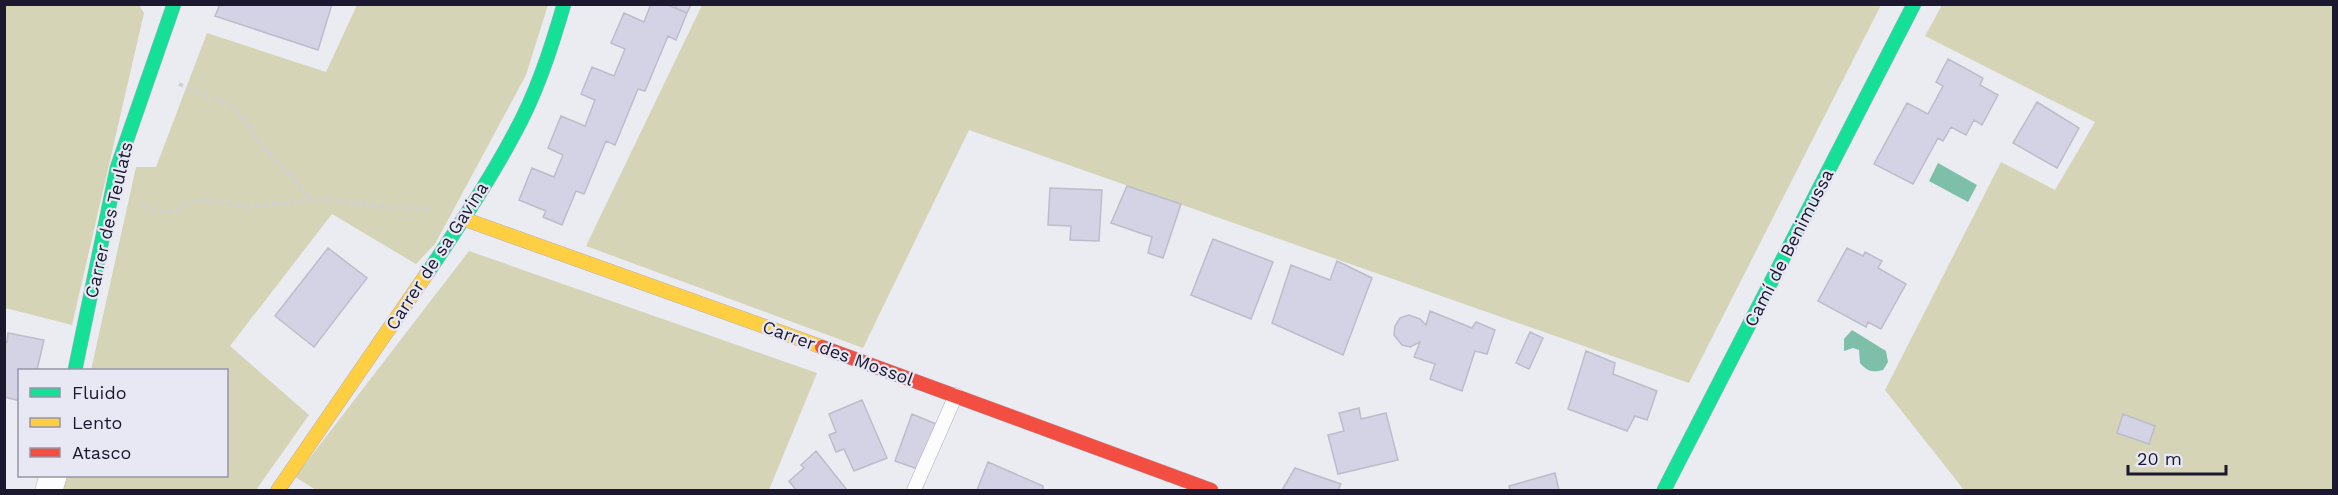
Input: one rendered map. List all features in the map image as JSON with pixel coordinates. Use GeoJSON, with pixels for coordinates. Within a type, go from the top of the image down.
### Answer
{"type":"FeatureCollection","features":[{"type":"Feature","properties":{"kind":"street","name":"Carrer des Teulats"},"geometry":{"type":"LineString","coordinates":[[75,369],[117,168],[174,4]]}},
{"type":"Feature","properties":{"kind":"street","name":"Carrer de sa Gavina"},"geometry":{"type":"LineString","coordinates":[[278,490],[464,219],[514,135],[551,50],[564,4]]}},
{"type":"Feature","properties":{"kind":"street","name":"Camí de Benimussa"},"geometry":{"type":"LineString","coordinates":[[1664,490],[1914,4]]}},
{"type":"Feature","properties":{"kind":"street","name":"Carrer des Mossol"},"geometry":{"type":"LineString","coordinates":[[464,219],[956,395],[1211,490]]}},
{"type":"Feature","properties":{"kind":"lane"},"geometry":{"type":"LineString","coordinates":[[914,490],[956,395]]}},
{"type":"Feature","properties":{"kind":"path"},"geometry":{"type":"LineString","coordinates":[[151,72],[233,107],[248,125],[256,140],[312,200]]}},
{"type":"Feature","properties":{"kind":"path"},"geometry":{"type":"LineString","coordinates":[[112,198],[168,213],[199,199],[250,207],[320,199],[393,208],[444,209],[464,219]]}},
{"type":"Feature","properties":{"kind":"shaded area"},"geometry":{"type":"Polygon","coordinates":[[[5,5],[139,5],[144,13],[72,325],[5,308],[5,5]]]}},
{"type":"Feature","properties":{"kind":"shaded area"},"geometry":{"type":"Polygon","coordinates":[[[357,5],[548,5],[526,75],[435,244],[416,264],[332,214],[230,346],[309,415],[256,490],[62,490],[65,477],[228,477],[228,369],[91,369],[136,167],[156,167],[207,33],[326,72],[357,5]]]}},
{"type":"Feature","properties":{"kind":"shaded area"},"geometry":{"type":"Polygon","coordinates":[[[702,5],[1881,5],[1689,383],[969,130],[863,348],[586,246],[702,5]]]}},
{"type":"Feature","properties":{"kind":"shaded area"},"geometry":{"type":"Polygon","coordinates":[[[1942,5],[2333,5],[2333,490],[1964,490],[1885,390],[2001,162],[2055,190],[2095,122],[1925,36],[1942,5]]]}},
{"type":"Feature","properties":{"kind":"shaded area"},"geometry":{"type":"Polygon","coordinates":[[[1938,163],[1977,185],[1968,202],[1929,181],[1938,163]]]}},
{"type":"Feature","properties":{"kind":"shaded area"},"geometry":{"type":"Polygon","coordinates":[[[469,251],[817,373],[769,490],[316,490],[295,477],[469,251]]]}},
{"type":"Feature","properties":{"kind":"shaded area"},"geometry":{"type":"Polygon","coordinates":[[[1852,330],[1886,351],[1888,362],[1883,370],[1870,371],[1865,368],[1860,363],[1859,350],[1853,348],[1844,351],[1844,339],[1852,330]]]}},
{"type":"Feature","properties":{"kind":"building"},"geometry":{"type":"Polygon","coordinates":[[[220,4],[332,4],[318,50],[215,16],[220,4]]]}},
{"type":"Feature","properties":{"kind":"building"},"geometry":{"type":"Polygon","coordinates":[[[651,4],[666,4],[687,13],[676,40],[668,36],[645,91],[638,89],[615,145],[606,141],[584,194],[576,191],[562,225],[543,217],[546,211],[519,200],[532,168],[554,177],[563,155],[548,148],[561,116],[585,126],[595,100],[581,94],[592,67],[614,76],[625,49],[611,43],[624,13],[644,22],[651,4]]]}},
{"type":"Feature","properties":{"kind":"building"},"geometry":{"type":"Polygon","coordinates":[[[677,4],[691,4],[687,13],[675,8],[677,4]]]}},
{"type":"Feature","properties":{"kind":"building"},"geometry":{"type":"Polygon","coordinates":[[[1948,59],[1983,78],[1980,85],[1998,95],[1982,125],[1974,120],[1966,135],[1951,127],[1943,141],[1938,138],[1913,184],[1874,164],[1907,103],[1928,114],[1943,86],[1936,82],[1948,59]]]}},
{"type":"Feature","properties":{"kind":"building"},"geometry":{"type":"Polygon","coordinates":[[[2037,102],[2079,128],[2057,168],[2013,143],[2037,102]]]}},
{"type":"Feature","properties":{"kind":"building"},"geometry":{"type":"Polygon","coordinates":[[[1127,186],[1181,204],[1163,258],[1148,253],[1152,237],[1111,223],[1127,186]]]}},
{"type":"Feature","properties":{"kind":"building"},"geometry":{"type":"Polygon","coordinates":[[[1050,188],[1102,190],[1099,241],[1070,240],[1071,226],[1048,225],[1050,188]]]}},
{"type":"Feature","properties":{"kind":"building"},"geometry":{"type":"Polygon","coordinates":[[[1213,239],[1273,262],[1251,319],[1191,295],[1213,239]]]}},
{"type":"Feature","properties":{"kind":"building"},"geometry":{"type":"Polygon","coordinates":[[[328,248],[367,278],[314,347],[275,316],[328,248]]]}},
{"type":"Feature","properties":{"kind":"building"},"geometry":{"type":"Polygon","coordinates":[[[1847,248],[1863,256],[1865,252],[1882,261],[1878,268],[1906,284],[1881,329],[1868,322],[1866,327],[1818,301],[1847,248]]]}},
{"type":"Feature","properties":{"kind":"building"},"geometry":{"type":"Polygon","coordinates":[[[1337,261],[1372,278],[1343,355],[1272,323],[1291,265],[1330,280],[1337,261]]]}},
{"type":"Feature","properties":{"kind":"building"},"geometry":{"type":"Polygon","coordinates":[[[1430,311],[1472,328],[1476,322],[1495,330],[1487,354],[1475,351],[1462,391],[1430,379],[1435,364],[1414,357],[1420,342],[1410,347],[1402,345],[1394,335],[1395,326],[1400,318],[1409,315],[1420,319],[1426,325],[1430,311]]]}},
{"type":"Feature","properties":{"kind":"building"},"geometry":{"type":"Polygon","coordinates":[[[1530,332],[1543,338],[1529,369],[1516,363],[1530,332]]]}},
{"type":"Feature","properties":{"kind":"building"},"geometry":{"type":"Polygon","coordinates":[[[8,333],[44,340],[37,369],[18,369],[18,400],[4,397],[4,341],[7,342],[8,333]]]}},
{"type":"Feature","properties":{"kind":"building"},"geometry":{"type":"Polygon","coordinates":[[[1586,351],[1615,363],[1613,374],[1657,391],[1647,420],[1635,416],[1627,431],[1568,409],[1586,351]]]}},
{"type":"Feature","properties":{"kind":"building"},"geometry":{"type":"Polygon","coordinates":[[[862,400],[887,458],[854,471],[844,449],[836,452],[829,435],[836,432],[829,414],[862,400]]]}},
{"type":"Feature","properties":{"kind":"building"},"geometry":{"type":"Polygon","coordinates":[[[1359,408],[1361,419],[1386,413],[1398,460],[1338,474],[1328,435],[1344,431],[1339,413],[1359,408]]]}},
{"type":"Feature","properties":{"kind":"building"},"geometry":{"type":"Polygon","coordinates":[[[912,414],[936,424],[918,469],[895,461],[912,414]]]}},
{"type":"Feature","properties":{"kind":"building"},"geometry":{"type":"Polygon","coordinates":[[[2123,414],[2155,426],[2149,444],[2117,433],[2123,414]]]}},
{"type":"Feature","properties":{"kind":"building"},"geometry":{"type":"Polygon","coordinates":[[[816,451],[847,490],[796,490],[789,481],[804,468],[801,465],[816,451]]]}},
{"type":"Feature","properties":{"kind":"building"},"geometry":{"type":"Polygon","coordinates":[[[988,462],[1043,486],[1043,490],[977,490],[988,462]]]}},
{"type":"Feature","properties":{"kind":"building"},"geometry":{"type":"Polygon","coordinates":[[[1295,468],[1341,484],[1338,490],[1282,490],[1295,468]]]}},
{"type":"Feature","properties":{"kind":"building"},"geometry":{"type":"Polygon","coordinates":[[[1555,473],[1559,490],[1510,490],[1509,486],[1555,473]]]}},
{"type":"Feature","properties":{"kind":"traffic: fast"},"geometry":{"type":"LineString","coordinates":[[75,369],[117,168],[174,4]]}},
{"type":"Feature","properties":{"kind":"traffic: fast"},"geometry":{"type":"LineString","coordinates":[[428,272],[483,188],[521,120],[542,72],[564,4]]}},
{"type":"Feature","properties":{"kind":"traffic: fast"},"geometry":{"type":"LineString","coordinates":[[1664,490],[1914,4]]}},
{"type":"Feature","properties":{"kind":"traffic: slow"},"geometry":{"type":"LineString","coordinates":[[464,219],[822,347]]}},
{"type":"Feature","properties":{"kind":"traffic: slow"},"geometry":{"type":"LineString","coordinates":[[278,490],[428,272]]}},
{"type":"Feature","properties":{"kind":"traffic: jam"},"geometry":{"type":"LineString","coordinates":[[822,347],[1211,490]]}}]}
